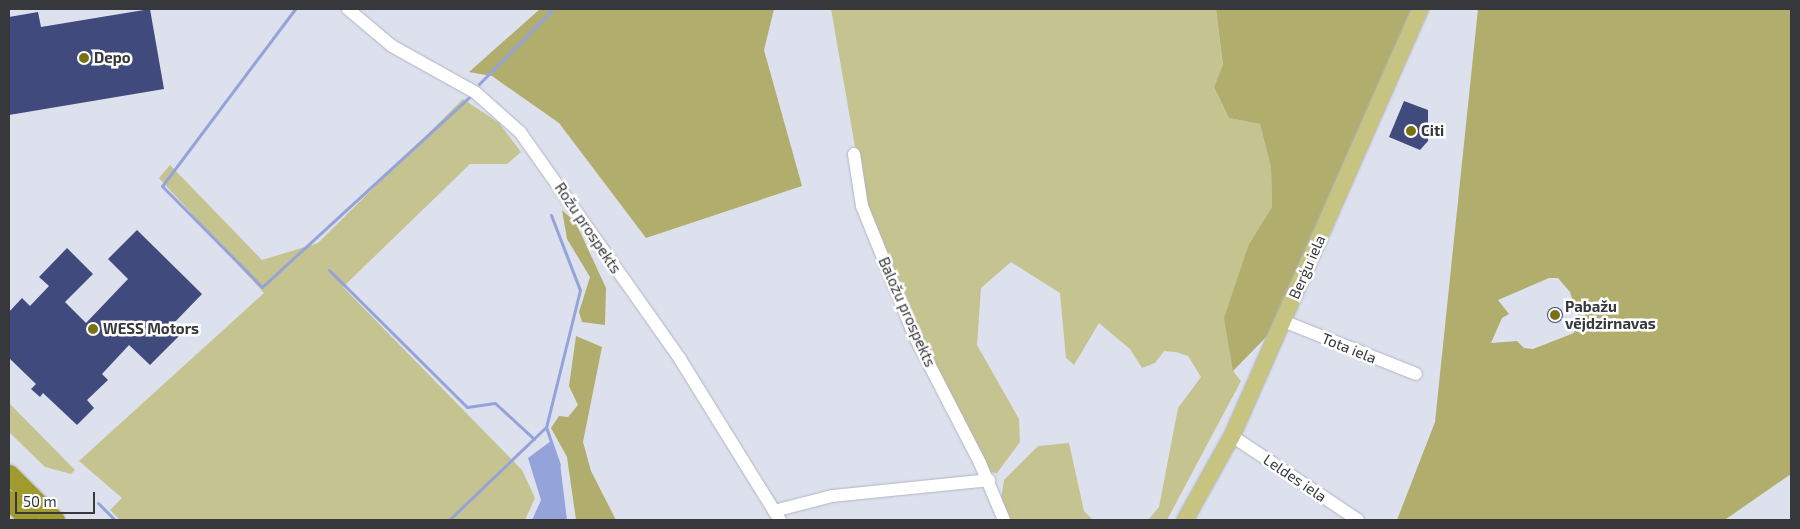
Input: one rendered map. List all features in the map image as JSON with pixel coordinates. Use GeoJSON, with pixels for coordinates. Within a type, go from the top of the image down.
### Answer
{"type":"FeatureCollection","features":[{"type":"Feature","properties":{"kind":"highway"},"geometry":{"type":"LineString","coordinates":[[9,474],[55,520]]}},
{"type":"Feature","properties":{"kind":"highway"},"geometry":{"type":"LineString","coordinates":[[9,500],[30,520]]}},
{"type":"Feature","properties":{"kind":"main road","name":"Berģu iela"},"geometry":{"type":"LineString","coordinates":[[1185,520],[1232,436],[1420,9]]}},
{"type":"Feature","properties":{"kind":"street","name":"Rožu prospekts"},"geometry":{"type":"LineString","coordinates":[[348,9],[392,46],[476,92],[520,132],[680,359],[775,512]]}},
{"type":"Feature","properties":{"kind":"street","name":"Baložu prospekts"},"geometry":{"type":"LineString","coordinates":[[854,154],[862,206],[903,307],[980,462],[1004,520]]}},
{"type":"Feature","properties":{"kind":"street","name":"Tota iela"},"geometry":{"type":"LineString","coordinates":[[1283,322],[1416,374]]}},
{"type":"Feature","properties":{"kind":"street","name":"Leldes iela"},"geometry":{"type":"LineString","coordinates":[[1232,436],[1358,520]]}},
{"type":"Feature","properties":{"kind":"street"},"geometry":{"type":"LineString","coordinates":[[775,512],[832,496],[988,480]]}},
{"type":"Feature","properties":{"kind":"shaded area"},"geometry":{"type":"Polygon","coordinates":[[[540,9],[774,9],[764,50],[802,186],[646,238],[559,123],[492,76],[469,72],[540,9]]]}},
{"type":"Feature","properties":{"kind":"shaded area"},"geometry":{"type":"Polygon","coordinates":[[[831,9],[1216,9],[1223,66],[1214,87],[1229,118],[1260,124],[1271,168],[1272,207],[1249,244],[1233,371],[1241,381],[1167,520],[1148,520],[1159,507],[1178,408],[1201,377],[1188,356],[1176,352],[1164,351],[1155,363],[1142,368],[1130,349],[1099,323],[1074,365],[1066,358],[1060,293],[1011,262],[981,288],[977,345],[1019,419],[1020,442],[997,473],[989,472],[946,394],[866,210],[831,9]]]}},
{"type":"Feature","properties":{"kind":"shaded area"},"geometry":{"type":"Polygon","coordinates":[[[1216,9],[1412,9],[1270,333],[1233,371],[1224,318],[1249,244],[1272,207],[1271,168],[1260,124],[1229,118],[1214,87],[1223,65],[1216,9]]]}},
{"type":"Feature","properties":{"kind":"shaded area"},"geometry":{"type":"Polygon","coordinates":[[[1478,9],[1791,9],[1791,474],[1726,519],[1397,520],[1435,422],[1478,9]],[[1549,278],[1498,300],[1509,314],[1502,318],[1491,343],[1517,341],[1524,348],[1533,349],[1574,333],[1578,317],[1570,292],[1558,278],[1549,278]]]}},
{"type":"Feature","properties":{"kind":"shaded area"},"geometry":{"type":"Polygon","coordinates":[[[463,99],[499,123],[521,152],[507,164],[470,164],[343,287],[522,470],[535,498],[525,520],[120,520],[110,510],[122,498],[79,461],[264,293],[159,178],[170,165],[262,260],[318,243],[463,99]]]}},
{"type":"Feature","properties":{"kind":"shaded area"},"geometry":{"type":"Polygon","coordinates":[[[562,210],[576,223],[606,288],[605,325],[582,322],[579,312],[590,277],[567,239],[562,210]]]}},
{"type":"Feature","properties":{"kind":"shaded area"},"geometry":{"type":"Polygon","coordinates":[[[576,336],[602,347],[583,442],[591,471],[616,520],[576,520],[567,457],[551,428],[559,416],[568,417],[578,405],[569,386],[576,336]]]}},
{"type":"Feature","properties":{"kind":"shaded area"},"geometry":{"type":"Polygon","coordinates":[[[9,403],[75,470],[71,474],[45,467],[9,432],[9,403]]]}},
{"type":"Feature","properties":{"kind":"shaded area"},"geometry":{"type":"Polygon","coordinates":[[[1069,443],[1084,511],[1093,520],[1008,520],[1001,500],[1004,480],[1038,446],[1069,443]]]}},
{"type":"Feature","properties":{"kind":"water"},"geometry":{"type":"Polygon","coordinates":[[[551,441],[560,463],[567,520],[532,520],[541,500],[528,458],[551,441]]]}},
{"type":"Feature","properties":{"kind":"building","name":"Depo"},"geometry":{"type":"Polygon","coordinates":[[[150,9],[164,89],[9,115],[9,17],[38,12],[41,27],[150,9]]]}},
{"type":"Feature","properties":{"kind":"building","name":"Citi"},"geometry":{"type":"Polygon","coordinates":[[[1404,101],[1428,110],[1428,141],[1420,150],[1389,137],[1404,101]]]}},
{"type":"Feature","properties":{"kind":"building","name":"WESS Motors"},"geometry":{"type":"Polygon","coordinates":[[[137,230],[202,294],[172,325],[181,334],[150,365],[129,345],[102,374],[108,380],[87,400],[94,408],[77,425],[43,393],[40,397],[31,389],[36,384],[9,358],[9,312],[22,298],[30,306],[49,286],[39,277],[67,248],[93,274],[65,302],[86,323],[128,279],[108,259],[137,230]]]}},
{"type":"Feature","properties":{"kind":"building","name":"Pabažu vējdzirnavas"},"geometry":{"type":"Polygon","coordinates":[[[1552,307],[1558,307],[1563,312],[1561,321],[1552,323],[1547,318],[1547,312],[1552,307]]]}},
{"type":"Feature","properties":{"kind":"waterway"},"geometry":{"type":"LineString","coordinates":[[295,9],[162,186],[262,287],[469,97]]}},
{"type":"Feature","properties":{"kind":"waterway"},"geometry":{"type":"LineString","coordinates":[[479,84],[553,9]]}},
{"type":"Feature","properties":{"kind":"waterway"},"geometry":{"type":"LineString","coordinates":[[551,215],[580,290],[546,427],[559,465]]}},
{"type":"Feature","properties":{"kind":"waterway"},"geometry":{"type":"LineString","coordinates":[[329,270],[467,407],[495,403],[534,439]]}},
{"type":"Feature","properties":{"kind":"waterway"},"geometry":{"type":"LineString","coordinates":[[449,520],[546,427]]}},
{"type":"Feature","properties":{"kind":"waterway"},"geometry":{"type":"LineString","coordinates":[[98,503],[115,520]]}},
{"type":"Feature","properties":{"kind":"place","name":"Depo"},"geometry":{"type":"Point","coordinates":[84,58]}},
{"type":"Feature","properties":{"kind":"place","name":"Citi"},"geometry":{"type":"Point","coordinates":[1411,131]}},
{"type":"Feature","properties":{"kind":"place","name":"Pabažu vējdzirnavas"},"geometry":{"type":"Point","coordinates":[1555,315]}},
{"type":"Feature","properties":{"kind":"place","name":"WESS Motors"},"geometry":{"type":"Point","coordinates":[93,329]}}]}
